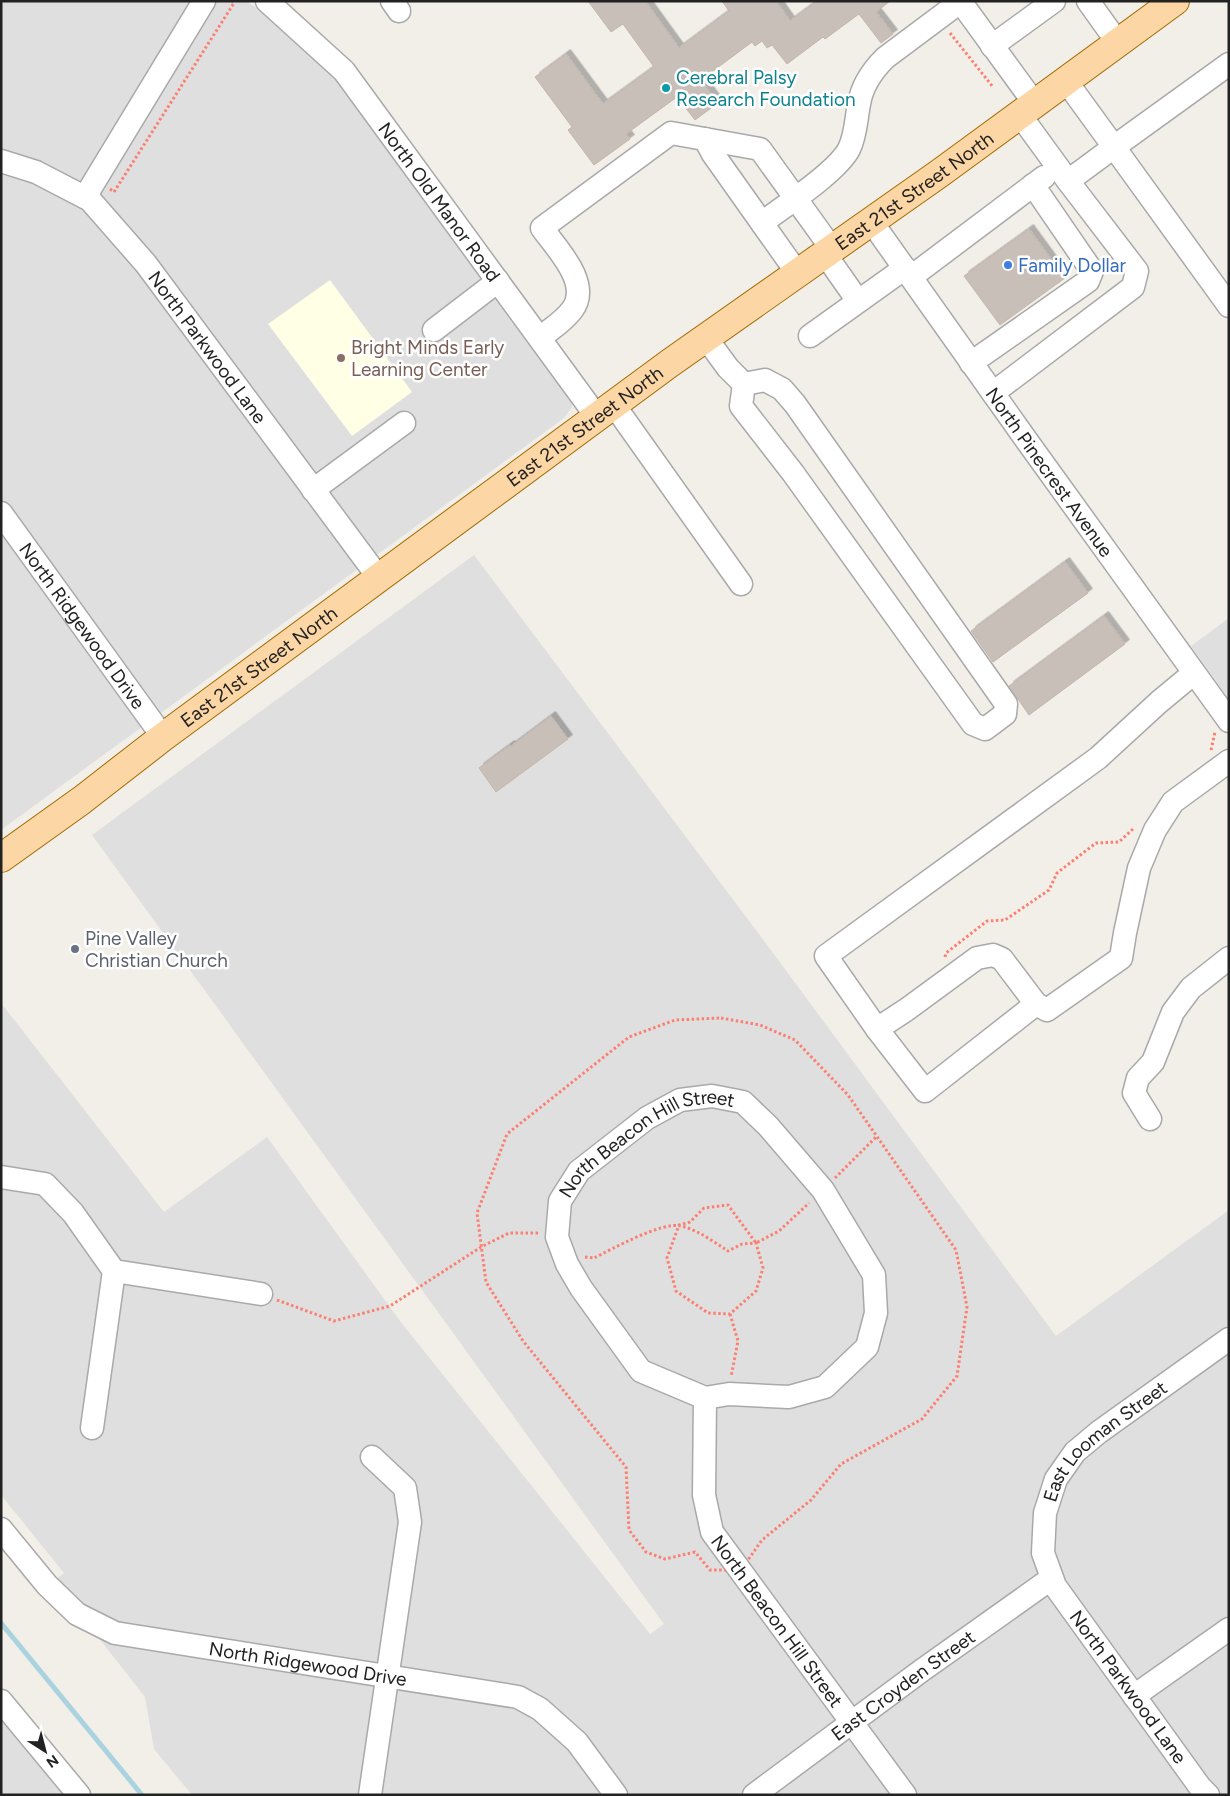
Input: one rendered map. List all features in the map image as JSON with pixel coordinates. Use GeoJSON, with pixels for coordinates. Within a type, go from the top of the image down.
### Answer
{"type":"FeatureCollection","features":[{"type":"Feature","properties":{"kind":"main road","name":"East 21st Street North"},"geometry":{"type":"LineString","coordinates":[[1,858],[82,800],[163,737],[378,578],[706,338],[798,274],[1175,1]]}},
{"type":"Feature","properties":{"kind":"street"},"geometry":{"type":"LineString","coordinates":[[85,197],[204,1]]}},
{"type":"Feature","properties":{"kind":"street","name":"North Old Manor Road"},"geometry":{"type":"LineString","coordinates":[[266,1],[344,71],[540,338],[606,411],[741,584]]}},
{"type":"Feature","properties":{"kind":"street"},"geometry":{"type":"LineString","coordinates":[[762,223],[796,198],[840,161],[849,149],[856,127],[859,102],[867,79],[876,67],[885,58],[960,1],[992,46],[1063,174],[1137,271],[1133,287],[993,393]]}},
{"type":"Feature","properties":{"kind":"street"},"geometry":{"type":"LineString","coordinates":[[992,46],[1054,1]]}},
{"type":"Feature","properties":{"kind":"street"},"geometry":{"type":"LineString","coordinates":[[1088,1],[1118,43]]}},
{"type":"Feature","properties":{"kind":"street"},"geometry":{"type":"LineString","coordinates":[[810,336],[858,301],[908,273],[1032,186],[1063,174],[1114,147],[1229,64]]}},
{"type":"Feature","properties":{"kind":"street"},"geometry":{"type":"LineString","coordinates":[[1066,81],[1229,306]]}},
{"type":"Feature","properties":{"kind":"street"},"geometry":{"type":"LineString","coordinates":[[540,338],[573,309],[578,298],[579,288],[575,274],[542,228],[671,133],[760,149],[796,198],[858,301]]}},
{"type":"Feature","properties":{"kind":"street"},"geometry":{"type":"LineString","coordinates":[[704,140],[798,274]]}},
{"type":"Feature","properties":{"kind":"street","name":"North Parkwood Lane"},"geometry":{"type":"LineString","coordinates":[[1,160],[36,172],[90,200],[146,264],[378,578]]}},
{"type":"Feature","properties":{"kind":"street"},"geometry":{"type":"LineString","coordinates":[[971,363],[1088,281],[1092,271],[1032,186]]}},
{"type":"Feature","properties":{"kind":"street","name":"North Pinecrest Avenue"},"geometry":{"type":"LineString","coordinates":[[871,221],[1194,673],[1222,725]]}},
{"type":"Feature","properties":{"kind":"street"},"geometry":{"type":"LineString","coordinates":[[434,330],[498,281]]}},
{"type":"Feature","properties":{"kind":"street"},"geometry":{"type":"LineString","coordinates":[[706,338],[728,368],[744,384]]}},
{"type":"Feature","properties":{"kind":"street"},"geometry":{"type":"LineString","coordinates":[[765,380],[782,389],[795,404],[1006,704],[1005,714],[985,729],[973,724],[793,473],[741,406],[744,384],[765,380]]}},
{"type":"Feature","properties":{"kind":"street"},"geometry":{"type":"LineString","coordinates":[[313,490],[404,423]]}},
{"type":"Feature","properties":{"kind":"street","name":"North Ridgewood Drive"},"geometry":{"type":"LineString","coordinates":[[1,513],[163,737]]}},
{"type":"Feature","properties":{"kind":"street"},"geometry":{"type":"LineString","coordinates":[[1036,1004],[925,1091],[877,1029],[826,956],[1098,758],[1194,673]]}},
{"type":"Feature","properties":{"kind":"street"},"geometry":{"type":"LineString","coordinates":[[877,1029],[978,958],[993,955],[1002,959],[1036,1004],[1047,1010],[1122,958],[1125,933],[1140,868],[1155,830],[1174,802],[1219,757]]}},
{"type":"Feature","properties":{"kind":"street"},"geometry":{"type":"LineString","coordinates":[[1150,1119],[1134,1092],[1138,1078],[1153,1062],[1173,1012],[1191,988],[1229,958]]}},
{"type":"Feature","properties":{"kind":"street","name":"North Beacon Hill Street"},"geometry":{"type":"LineString","coordinates":[[712,1096],[743,1102],[768,1126],[823,1190],[874,1275],[876,1313],[867,1347],[825,1388],[789,1398],[729,1394],[705,1398],[641,1371],[581,1288],[567,1264],[557,1236],[560,1201],[579,1171],[647,1118],[680,1100],[712,1096]]}},
{"type":"Feature","properties":{"kind":"street"},"geometry":{"type":"LineString","coordinates":[[1,1176],[45,1184],[73,1212],[114,1271],[92,1428]]}},
{"type":"Feature","properties":{"kind":"street"},"geometry":{"type":"LineString","coordinates":[[114,1271],[261,1294]]}},
{"type":"Feature","properties":{"kind":"street","name":"East Looman Street"},"geometry":{"type":"LineString","coordinates":[[1052,1578],[1043,1553],[1045,1513],[1056,1479],[1075,1452],[1099,1432],[1229,1339]]}},
{"type":"Feature","properties":{"kind":"street","name":"North Beacon Hill Street"},"geometry":{"type":"LineString","coordinates":[[705,1398],[704,1495],[712,1532],[905,1795]]}},
{"type":"Feature","properties":{"kind":"street"},"geometry":{"type":"LineString","coordinates":[[370,1795],[410,1522],[405,1488],[372,1457]]}},
{"type":"Feature","properties":{"kind":"street","name":"North Ridgewood Drive"},"geometry":{"type":"LineString","coordinates":[[1,1529],[47,1585],[77,1614],[115,1633],[518,1697],[540,1709],[577,1742],[616,1795]]}},
{"type":"Feature","properties":{"kind":"street","name":"North Parkwood Lane"},"geometry":{"type":"LineString","coordinates":[[1052,1578],[1054,1586],[1200,1787],[1208,1795]]}},
{"type":"Feature","properties":{"kind":"street","name":"East Croyden Street"},"geometry":{"type":"LineString","coordinates":[[754,1795],[921,1671],[1052,1578]]}},
{"type":"Feature","properties":{"kind":"street"},"geometry":{"type":"LineString","coordinates":[[1134,1696],[1229,1629]]}},
{"type":"Feature","properties":{"kind":"street"},"geometry":{"type":"LineString","coordinates":[[1,1700],[79,1795]]}},
{"type":"Feature","properties":{"kind":"path"},"geometry":{"type":"LineString","coordinates":[[938,18],[994,87]]}},
{"type":"Feature","properties":{"kind":"path"},"geometry":{"type":"LineString","coordinates":[[1219,757],[1222,725]]}},
{"type":"Feature","properties":{"kind":"path"},"geometry":{"type":"LineString","coordinates":[[944,960],[946,953],[987,921],[1005,920],[1049,890],[1057,872],[1096,843],[1119,842],[1140,822]]}},
{"type":"Feature","properties":{"kind":"path"},"geometry":{"type":"LineString","coordinates":[[679,1225],[706,1237],[728,1251],[742,1244],[756,1243],[779,1231],[877,1136]]}},
{"type":"Feature","properties":{"kind":"path"},"geometry":{"type":"LineString","coordinates":[[583,1256],[594,1258],[650,1231],[690,1222],[704,1208],[728,1205],[756,1243],[763,1268],[756,1291],[730,1314],[708,1314],[676,1291],[667,1258],[679,1225]]}},
{"type":"Feature","properties":{"kind":"path"},"geometry":{"type":"LineString","coordinates":[[261,1294],[334,1322],[390,1306],[481,1247],[509,1233],[536,1232],[557,1236]]}},
{"type":"Feature","properties":{"kind":"path"},"geometry":{"type":"LineString","coordinates":[[729,1394],[729,1385],[738,1341],[730,1314]]}},
{"type":"Feature","properties":{"kind":"shaded area"},"geometry":{"type":"Polygon","coordinates":[[[1,1],[246,1],[264,13],[308,50],[340,84],[572,396],[572,407],[564,418],[1,830],[1,1]]]}},
{"type":"Feature","properties":{"kind":"shaded area","name":"Bright Minds Early Learning Center"},"geometry":{"type":"Polygon","coordinates":[[[330,280],[412,392],[352,436],[268,324],[330,280]]]}},
{"type":"Feature","properties":{"kind":"shaded area"},"geometry":{"type":"Polygon","coordinates":[[[474,555],[759,934],[1056,1336],[1229,1210],[1229,1795],[192,1795],[154,1749],[145,1697],[54,1581],[64,1573],[1,1495],[1,1003],[164,1212],[267,1137],[400,1321],[650,1634],[664,1624],[92,835],[474,555]]]}},
{"type":"Feature","properties":{"kind":"shaded area"},"geometry":{"type":"Polygon","coordinates":[[[1229,618],[1229,699],[1191,646],[1229,618]]]}},
{"type":"Feature","properties":{"kind":"shaded area"},"geometry":{"type":"Polygon","coordinates":[[[1,1705],[75,1795],[1,1795],[1,1705]]]}},
{"type":"Feature","properties":{"kind":"building","name":"Cerebral Palsy Research Foundation"},"geometry":{"type":"Polygon","coordinates":[[[588,1],[645,1],[679,48],[729,11],[722,1],[776,1],[790,21],[817,1],[890,1],[876,12],[893,34],[881,43],[859,14],[825,39],[823,37],[787,64],[772,45],[767,48],[762,41],[755,46],[752,42],[701,80],[718,103],[695,120],[677,97],[626,134],[630,139],[594,165],[568,130],[572,127],[535,77],[566,54],[603,104],[654,67],[623,24],[611,32],[588,1]]]}},
{"type":"Feature","properties":{"kind":"building"},"geometry":{"type":"Polygon","coordinates":[[[1029,229],[1065,278],[1000,325],[964,276],[1029,229]]]}},
{"type":"Feature","properties":{"kind":"building"},"geometry":{"type":"Polygon","coordinates":[[[1065,562],[1088,593],[993,662],[971,631],[1065,562]]]}},
{"type":"Feature","properties":{"kind":"building"},"geometry":{"type":"Polygon","coordinates":[[[1104,616],[1125,644],[1029,715],[1009,686],[1104,616]]]}},
{"type":"Feature","properties":{"kind":"building"},"geometry":{"type":"Polygon","coordinates":[[[551,716],[568,739],[496,792],[479,768],[551,716]]]}},
{"type":"Feature","properties":{"kind":"waterway"},"geometry":{"type":"LineString","coordinates":[[1,1623],[142,1795]]}},
{"type":"Feature","properties":{"kind":"place","name":"Cerebral Palsy Research Foundation"},"geometry":{"type":"Point","coordinates":[666,88]}},
{"type":"Feature","properties":{"kind":"place","name":"Family Dollar"},"geometry":{"type":"Point","coordinates":[1008,265]}},
{"type":"Feature","properties":{"kind":"place","name":"Bright Minds Early Learning Center"},"geometry":{"type":"Point","coordinates":[341,358]}},
{"type":"Feature","properties":{"kind":"place","name":"Pine Valley Christian Church"},"geometry":{"type":"Point","coordinates":[75,949]}}]}
